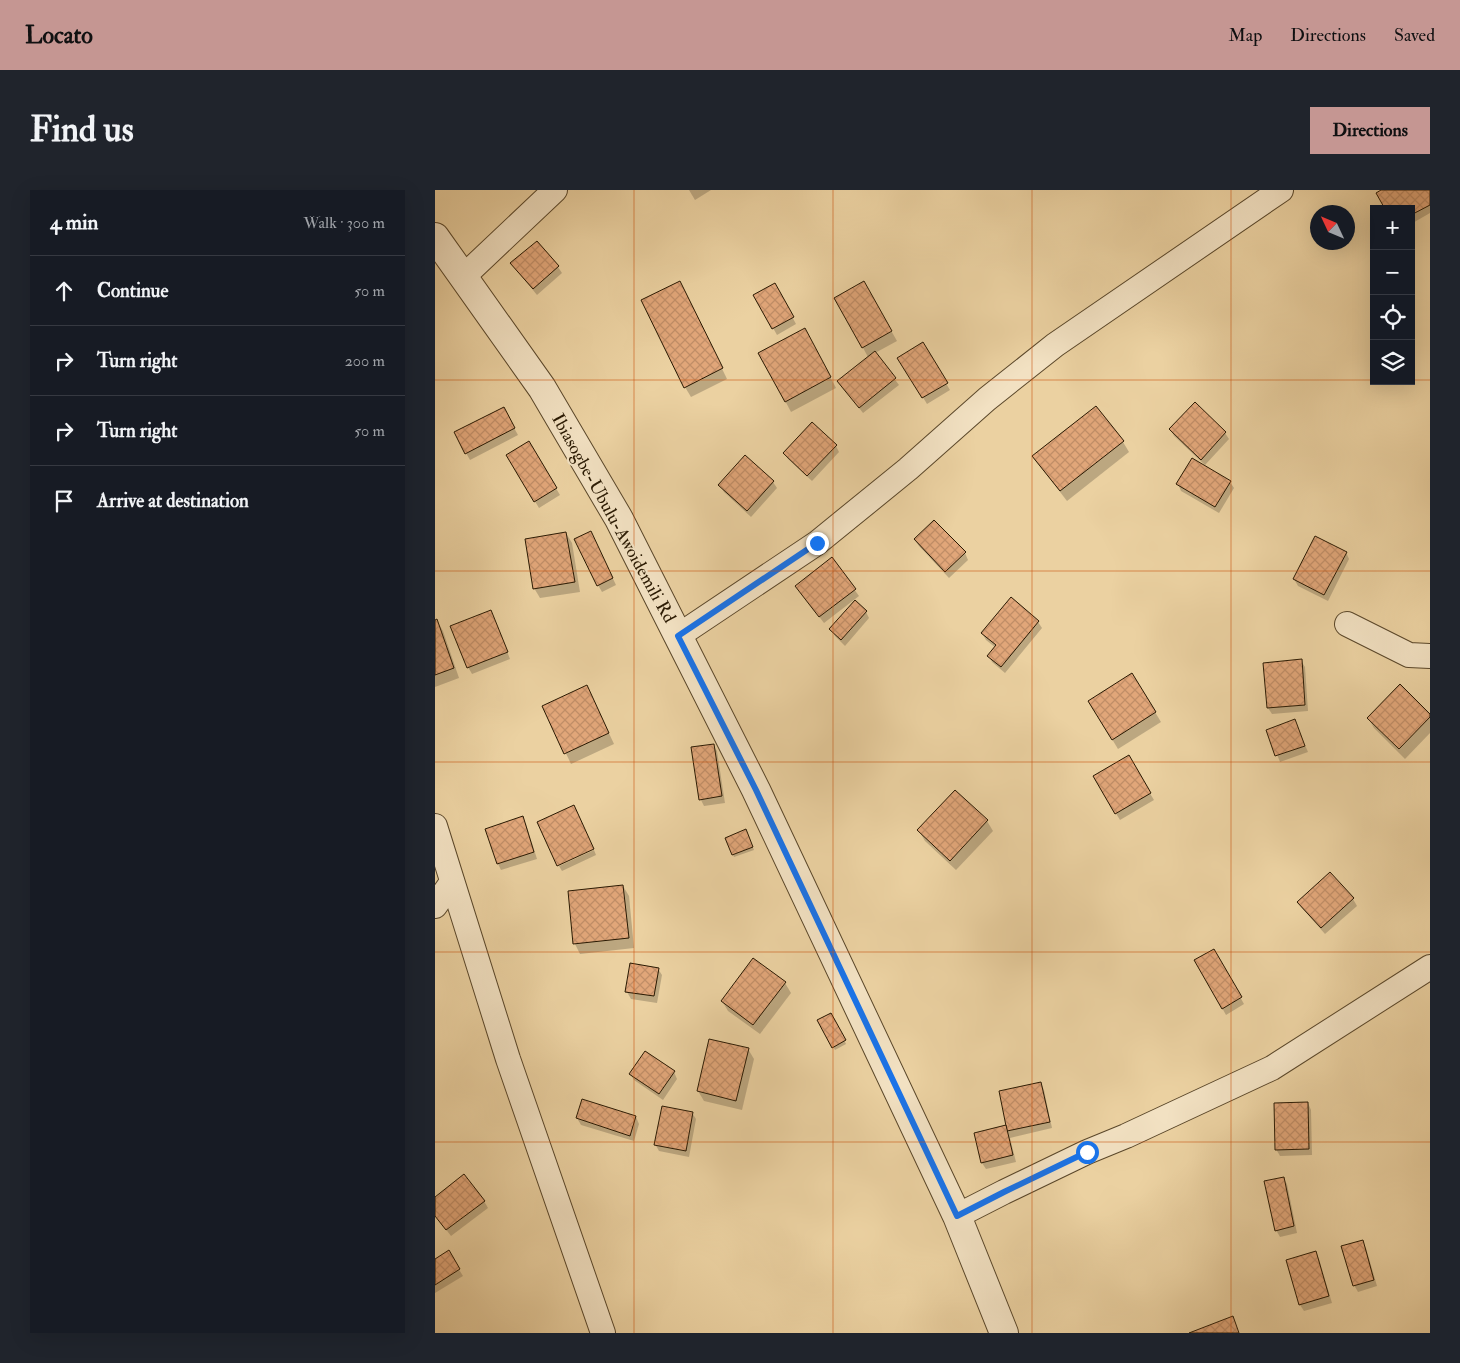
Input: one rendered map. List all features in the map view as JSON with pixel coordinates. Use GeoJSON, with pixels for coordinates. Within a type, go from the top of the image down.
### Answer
{"type":"FeatureCollection","features":[{"type":"Feature","properties":{"kind":"street"},"geometry":{"type":"LineString","coordinates":[[463,277],[555,190]]}},
{"type":"Feature","properties":{"kind":"street"},"geometry":{"type":"LineString","coordinates":[[678,636],[817,543],[909,468],[987,399],[1055,345],[1281,190]]}},
{"type":"Feature","properties":{"kind":"street","name":"Ibiasogbe-Ubulu-Awoidemili Rd"},"geometry":{"type":"LineString","coordinates":[[435,237],[542,388],[619,519],[756,790],[957,1216],[1003,1333]]}},
{"type":"Feature","properties":{"kind":"street"},"geometry":{"type":"LineString","coordinates":[[1347,624],[1409,655],[1430,656]]}},
{"type":"Feature","properties":{"kind":"street"},"geometry":{"type":"LineString","coordinates":[[435,826],[509,1059],[603,1333]]}},
{"type":"Feature","properties":{"kind":"street"},"geometry":{"type":"LineString","coordinates":[[435,906],[453,882]]}},
{"type":"Feature","properties":{"kind":"street"},"geometry":{"type":"LineString","coordinates":[[957,1216],[1079,1155],[1126,1136],[1272,1068],[1430,967]]}},
{"type":"Feature","properties":{"kind":"building"},"geometry":{"type":"Polygon","coordinates":[[[1381,190],[1430,190],[1430,205],[1415,213],[1415,205],[1383,205],[1376,193],[1381,190]]]}},
{"type":"Feature","properties":{"kind":"building"},"geometry":{"type":"Polygon","coordinates":[[[537,241],[559,266],[533,289],[510,263],[537,241]]]}},
{"type":"Feature","properties":{"kind":"building"},"geometry":{"type":"Polygon","coordinates":[[[680,281],[723,368],[684,388],[641,300],[680,281]]]}},
{"type":"Feature","properties":{"kind":"building"},"geometry":{"type":"Polygon","coordinates":[[[864,281],[892,331],[862,348],[834,298],[864,281]]]}},
{"type":"Feature","properties":{"kind":"building"},"geometry":{"type":"Polygon","coordinates":[[[775,283],[794,317],[772,329],[753,295],[775,283]]]}},
{"type":"Feature","properties":{"kind":"building"},"geometry":{"type":"Polygon","coordinates":[[[805,328],[831,377],[785,402],[758,353],[805,328]]]}},
{"type":"Feature","properties":{"kind":"building"},"geometry":{"type":"Polygon","coordinates":[[[923,342],[948,383],[922,398],[897,358],[923,342]]]}},
{"type":"Feature","properties":{"kind":"building"},"geometry":{"type":"Polygon","coordinates":[[[875,351],[896,378],[859,408],[837,381],[875,351]]]}},
{"type":"Feature","properties":{"kind":"building"},"geometry":{"type":"Polygon","coordinates":[[[1195,402],[1226,432],[1201,460],[1169,429],[1195,402]]]}},
{"type":"Feature","properties":{"kind":"building"},"geometry":{"type":"Polygon","coordinates":[[[1096,406],[1124,441],[1060,491],[1032,456],[1096,406]]]}},
{"type":"Feature","properties":{"kind":"building"},"geometry":{"type":"Polygon","coordinates":[[[504,407],[515,428],[465,454],[454,432],[504,407]]]}},
{"type":"Feature","properties":{"kind":"building"},"geometry":{"type":"Polygon","coordinates":[[[812,422],[837,445],[807,476],[783,453],[812,422]]]}},
{"type":"Feature","properties":{"kind":"building"},"geometry":{"type":"Polygon","coordinates":[[[529,441],[557,488],[534,502],[506,455],[529,441]]]}},
{"type":"Feature","properties":{"kind":"building"},"geometry":{"type":"Polygon","coordinates":[[[745,455],[774,481],[747,511],[718,485],[745,455]]]}},
{"type":"Feature","properties":{"kind":"building"},"geometry":{"type":"Polygon","coordinates":[[[1192,458],[1231,481],[1215,507],[1176,484],[1192,458]]]}},
{"type":"Feature","properties":{"kind":"building"},"geometry":{"type":"Polygon","coordinates":[[[934,520],[966,552],[945,572],[914,539],[934,520]]]}},
{"type":"Feature","properties":{"kind":"building"},"geometry":{"type":"Polygon","coordinates":[[[591,531],[613,578],[597,586],[574,539],[591,531]]]}},
{"type":"Feature","properties":{"kind":"building"},"geometry":{"type":"Polygon","coordinates":[[[566,532],[575,582],[533,589],[525,539],[566,532]]]}},
{"type":"Feature","properties":{"kind":"building"},"geometry":{"type":"Polygon","coordinates":[[[1315,536],[1347,552],[1324,595],[1293,579],[1315,536]]]}},
{"type":"Feature","properties":{"kind":"building"},"geometry":{"type":"Polygon","coordinates":[[[832,557],[856,589],[819,617],[795,586],[832,557]]]}},
{"type":"Feature","properties":{"kind":"building"},"geometry":{"type":"Polygon","coordinates":[[[1011,597],[1039,621],[1001,667],[987,656],[996,645],[981,633],[1011,597]]]}},
{"type":"Feature","properties":{"kind":"building"},"geometry":{"type":"Polygon","coordinates":[[[855,600],[867,611],[841,640],[829,629],[855,600]]]}},
{"type":"Feature","properties":{"kind":"building"},"geometry":{"type":"Polygon","coordinates":[[[491,610],[508,652],[467,668],[450,626],[491,610]]]}},
{"type":"Feature","properties":{"kind":"building"},"geometry":{"type":"Polygon","coordinates":[[[437,619],[454,668],[435,675],[435,620],[437,619]]]}},
{"type":"Feature","properties":{"kind":"building"},"geometry":{"type":"Polygon","coordinates":[[[1302,659],[1305,705],[1267,708],[1263,663],[1302,659]]]}},
{"type":"Feature","properties":{"kind":"building"},"geometry":{"type":"Polygon","coordinates":[[[1132,673],[1156,712],[1112,740],[1088,701],[1132,673]]]}},
{"type":"Feature","properties":{"kind":"building"},"geometry":{"type":"Polygon","coordinates":[[[1400,684],[1430,714],[1430,717],[1399,749],[1367,718],[1400,684]]]}},
{"type":"Feature","properties":{"kind":"building"},"geometry":{"type":"Polygon","coordinates":[[[587,685],[609,733],[564,754],[542,706],[587,685]]]}},
{"type":"Feature","properties":{"kind":"building"},"geometry":{"type":"Polygon","coordinates":[[[1295,719],[1305,746],[1275,756],[1266,730],[1295,719]]]}},
{"type":"Feature","properties":{"kind":"building"},"geometry":{"type":"Polygon","coordinates":[[[714,744],[722,796],[699,800],[691,747],[714,744]]]}},
{"type":"Feature","properties":{"kind":"building"},"geometry":{"type":"Polygon","coordinates":[[[1129,755],[1151,793],[1115,814],[1093,776],[1129,755]]]}},
{"type":"Feature","properties":{"kind":"building"},"geometry":{"type":"Polygon","coordinates":[[[955,790],[988,820],[950,861],[917,830],[955,790]]]}},
{"type":"Feature","properties":{"kind":"building"},"geometry":{"type":"Polygon","coordinates":[[[574,805],[594,849],[557,866],[537,822],[574,805]]]}},
{"type":"Feature","properties":{"kind":"building"},"geometry":{"type":"Polygon","coordinates":[[[523,816],[534,852],[497,864],[485,829],[523,816]]]}},
{"type":"Feature","properties":{"kind":"building"},"geometry":{"type":"Polygon","coordinates":[[[746,829],[753,847],[732,855],[725,838],[746,829]]]}},
{"type":"Feature","properties":{"kind":"building"},"geometry":{"type":"Polygon","coordinates":[[[1330,872],[1354,898],[1321,928],[1297,902],[1330,872]]]}},
{"type":"Feature","properties":{"kind":"building"},"geometry":{"type":"Polygon","coordinates":[[[623,885],[629,938],[573,944],[568,891],[623,885]]]}},
{"type":"Feature","properties":{"kind":"building"},"geometry":{"type":"Polygon","coordinates":[[[1214,949],[1242,997],[1222,1009],[1194,960],[1214,949]]]}},
{"type":"Feature","properties":{"kind":"building"},"geometry":{"type":"Polygon","coordinates":[[[753,958],[786,982],[753,1025],[721,1001],[753,958]]]}},
{"type":"Feature","properties":{"kind":"building"},"geometry":{"type":"Polygon","coordinates":[[[630,963],[659,968],[654,996],[625,992],[630,963]]]}},
{"type":"Feature","properties":{"kind":"building"},"geometry":{"type":"Polygon","coordinates":[[[831,1013],[846,1040],[832,1048],[817,1020],[831,1013]]]}},
{"type":"Feature","properties":{"kind":"building"},"geometry":{"type":"Polygon","coordinates":[[[709,1039],[749,1048],[736,1101],[697,1091],[709,1039]]]}},
{"type":"Feature","properties":{"kind":"building"},"geometry":{"type":"Polygon","coordinates":[[[645,1051],[675,1071],[659,1094],[629,1074],[645,1051]]]}},
{"type":"Feature","properties":{"kind":"building"},"geometry":{"type":"Polygon","coordinates":[[[1041,1082],[1050,1122],[1007,1131],[999,1091],[1041,1082]]]}},
{"type":"Feature","properties":{"kind":"building"},"geometry":{"type":"Polygon","coordinates":[[[582,1099],[636,1116],[630,1136],[576,1118],[582,1099]]]}},
{"type":"Feature","properties":{"kind":"building"},"geometry":{"type":"Polygon","coordinates":[[[1308,1102],[1309,1149],[1275,1150],[1274,1103],[1308,1102]]]}},
{"type":"Feature","properties":{"kind":"building"},"geometry":{"type":"Polygon","coordinates":[[[662,1106],[693,1112],[686,1151],[654,1145],[662,1106]]]}},
{"type":"Feature","properties":{"kind":"building"},"geometry":{"type":"Polygon","coordinates":[[[1006,1125],[1013,1155],[981,1163],[974,1133],[1006,1125]]]}},
{"type":"Feature","properties":{"kind":"building"},"geometry":{"type":"Polygon","coordinates":[[[464,1174],[485,1201],[446,1230],[435,1216],[435,1197],[464,1174]]]}},
{"type":"Feature","properties":{"kind":"building"},"geometry":{"type":"Polygon","coordinates":[[[1284,1177],[1294,1226],[1275,1231],[1264,1181],[1284,1177]]]}},
{"type":"Feature","properties":{"kind":"building"},"geometry":{"type":"Polygon","coordinates":[[[1363,1240],[1374,1280],[1353,1286],[1341,1246],[1363,1240]]]}},
{"type":"Feature","properties":{"kind":"building"},"geometry":{"type":"Polygon","coordinates":[[[449,1250],[460,1269],[435,1285],[435,1259],[449,1250]]]}},
{"type":"Feature","properties":{"kind":"building"},"geometry":{"type":"Polygon","coordinates":[[[1316,1251],[1329,1296],[1299,1305],[1286,1260],[1316,1251]]]}},
{"type":"Feature","properties":{"kind":"building"},"geometry":{"type":"Polygon","coordinates":[[[1233,1316],[1239,1333],[1189,1333],[1233,1316]]]}},
{"type":"Feature","properties":{"kind":"route"},"geometry":{"type":"LineString","coordinates":[[817,543],[678,636],[756,790],[957,1216],[1087,1152]]}}]}
